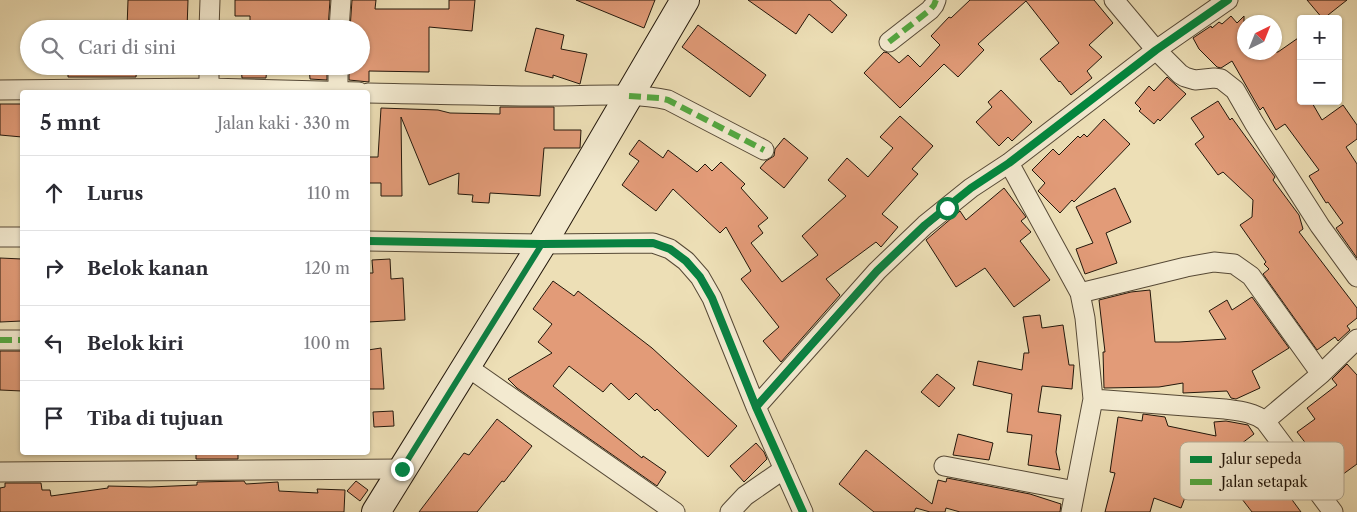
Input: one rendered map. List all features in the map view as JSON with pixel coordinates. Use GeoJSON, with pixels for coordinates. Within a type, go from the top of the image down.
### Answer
{"type":"FeatureCollection","features":[{"type":"Feature","properties":{"kind":"main road"},"geometry":{"type":"LineString","coordinates":[[376,512],[542,244],[686,0]]}},
{"type":"Feature","properties":{"kind":"street"},"geometry":{"type":"LineString","coordinates":[[210,0],[210,20]]}},
{"type":"Feature","properties":{"kind":"street"},"geometry":{"type":"LineString","coordinates":[[340,20],[341,0]]}},
{"type":"Feature","properties":{"kind":"street"},"geometry":{"type":"LineString","coordinates":[[889,42],[930,10],[936,0]]}},
{"type":"Feature","properties":{"kind":"street"},"geometry":{"type":"LineString","coordinates":[[1114,0],[1156,50],[1185,77],[1195,80],[1221,79],[1236,90],[1254,122],[1320,226],[1357,277]]}},
{"type":"Feature","properties":{"kind":"street"},"geometry":{"type":"LineString","coordinates":[[756,407],[877,271],[908,241],[971,188],[1009,163],[1156,50],[1228,0]]}},
{"type":"Feature","properties":{"kind":"street"},"geometry":{"type":"LineString","coordinates":[[209,75],[209,88]]}},
{"type":"Feature","properties":{"kind":"street"},"geometry":{"type":"LineString","coordinates":[[338,75],[338,90]]}},
{"type":"Feature","properties":{"kind":"street"},"geometry":{"type":"LineString","coordinates":[[0,90],[209,88],[274,90]]}},
{"type":"Feature","properties":{"kind":"street"},"geometry":{"type":"LineString","coordinates":[[370,93],[659,98],[668,100],[764,150]]}},
{"type":"Feature","properties":{"kind":"street"},"geometry":{"type":"LineString","coordinates":[[1009,163],[1080,293],[1085,318],[1093,399],[1071,512]]}},
{"type":"Feature","properties":{"kind":"street"},"geometry":{"type":"LineString","coordinates":[[0,237],[20,237]]}},
{"type":"Feature","properties":{"kind":"street"},"geometry":{"type":"LineString","coordinates":[[370,241],[542,244],[653,243],[670,249],[686,261],[700,276],[712,298],[756,407],[803,512]]}},
{"type":"Feature","properties":{"kind":"street"},"geometry":{"type":"LineString","coordinates":[[1080,293],[1196,265],[1214,262],[1234,264],[1251,276],[1321,374]]}},
{"type":"Feature","properties":{"kind":"street"},"geometry":{"type":"LineString","coordinates":[[1266,421],[1321,374],[1357,339]]}},
{"type":"Feature","properties":{"kind":"street"},"geometry":{"type":"LineString","coordinates":[[0,340],[20,340]]}},
{"type":"Feature","properties":{"kind":"street"},"geometry":{"type":"LineString","coordinates":[[466,366],[675,512]]}},
{"type":"Feature","properties":{"kind":"street"},"geometry":{"type":"LineString","coordinates":[[1093,399],[1246,411],[1266,421],[1281,442]]}},
{"type":"Feature","properties":{"kind":"street"},"geometry":{"type":"LineString","coordinates":[[944,466],[1075,491]]}},
{"type":"Feature","properties":{"kind":"street"},"geometry":{"type":"LineString","coordinates":[[0,472],[402,469]]}},
{"type":"Feature","properties":{"kind":"street"},"geometry":{"type":"LineString","coordinates":[[730,512],[745,496],[784,470]]}},
{"type":"Feature","properties":{"kind":"street"},"geometry":{"type":"LineString","coordinates":[[1324,500],[1333,512]]}},
{"type":"Feature","properties":{"kind":"building"},"geometry":{"type":"Polygon","coordinates":[[[128,0],[188,0],[187,20],[127,20],[128,0]]]}},
{"type":"Feature","properties":{"kind":"building"},"geometry":{"type":"Polygon","coordinates":[[[235,0],[330,0],[329,20],[250,20],[250,16],[235,16],[235,0]]]}},
{"type":"Feature","properties":{"kind":"building"},"geometry":{"type":"Polygon","coordinates":[[[352,0],[376,0],[375,9],[449,9],[449,0],[475,0],[472,31],[429,27],[429,72],[370,71],[370,20],[351,20],[352,0]]]}},
{"type":"Feature","properties":{"kind":"building"},"geometry":{"type":"Polygon","coordinates":[[[576,0],[655,0],[644,28],[576,0]]]}},
{"type":"Feature","properties":{"kind":"building"},"geometry":{"type":"Polygon","coordinates":[[[748,0],[830,0],[847,15],[832,33],[809,14],[796,34],[748,0]]]}},
{"type":"Feature","properties":{"kind":"building"},"geometry":{"type":"Polygon","coordinates":[[[970,0],[1094,0],[1113,23],[1089,45],[1102,57],[1087,71],[1092,78],[1071,95],[1040,59],[1059,43],[1026,1],[978,44],[984,50],[958,77],[944,64],[900,108],[864,73],[884,52],[888,53],[899,63],[908,55],[920,67],[940,45],[931,36],[949,17],[951,18],[970,0]]]}},
{"type":"Feature","properties":{"kind":"building"},"geometry":{"type":"Polygon","coordinates":[[[1307,0],[1347,0],[1328,15],[1320,15],[1307,0]]]}},
{"type":"Feature","properties":{"kind":"building"},"geometry":{"type":"Polygon","coordinates":[[[1231,16],[1237,23],[1237,60],[1282,60],[1282,49],[1297,39],[1297,105],[1313,105],[1322,120],[1343,105],[1357,125],[1357,139],[1346,147],[1357,164],[1357,258],[1336,228],[1343,223],[1328,202],[1326,203],[1309,176],[1319,170],[1285,124],[1276,130],[1263,107],[1260,110],[1232,61],[1221,68],[1217,67],[1199,49],[1193,38],[1219,22],[1222,24],[1231,16]]]}},
{"type":"Feature","properties":{"kind":"building"},"geometry":{"type":"Polygon","coordinates":[[[698,25],[766,75],[750,97],[682,47],[698,25]]]}},
{"type":"Feature","properties":{"kind":"building"},"geometry":{"type":"Polygon","coordinates":[[[536,28],[564,35],[561,49],[587,54],[580,84],[553,75],[553,78],[525,71],[536,28]]]}},
{"type":"Feature","properties":{"kind":"building"},"geometry":{"type":"Polygon","coordinates":[[[68,75],[136,75],[136,77],[68,77],[68,75]]]}},
{"type":"Feature","properties":{"kind":"building"},"geometry":{"type":"Polygon","coordinates":[[[242,75],[266,75],[266,78],[242,78],[242,75]]]}},
{"type":"Feature","properties":{"kind":"building"},"geometry":{"type":"Polygon","coordinates":[[[310,75],[327,75],[327,80],[310,79],[310,75]]]}},
{"type":"Feature","properties":{"kind":"building"},"geometry":{"type":"Polygon","coordinates":[[[349,75],[369,75],[369,82],[349,80],[349,75]]]}},
{"type":"Feature","properties":{"kind":"building"},"geometry":{"type":"Polygon","coordinates":[[[1167,77],[1186,94],[1160,121],[1158,119],[1154,124],[1139,111],[1141,109],[1135,103],[1149,86],[1154,91],[1167,77]]]}},
{"type":"Feature","properties":{"kind":"building"},"geometry":{"type":"Polygon","coordinates":[[[1001,90],[1032,122],[1012,141],[1008,137],[999,146],[976,122],[992,107],[988,102],[1001,90]]]}},
{"type":"Feature","properties":{"kind":"building"},"geometry":{"type":"Polygon","coordinates":[[[1218,101],[1230,120],[1232,118],[1275,177],[1273,180],[1299,215],[1303,229],[1299,232],[1357,308],[1357,318],[1347,326],[1350,330],[1338,341],[1335,337],[1317,350],[1263,274],[1269,269],[1264,264],[1266,262],[1240,225],[1252,217],[1253,200],[1223,172],[1218,175],[1195,144],[1204,137],[1191,118],[1218,101]]]}},
{"type":"Feature","properties":{"kind":"building"},"geometry":{"type":"Polygon","coordinates":[[[0,104],[20,104],[20,137],[0,135],[0,104]]]}},
{"type":"Feature","properties":{"kind":"building"},"geometry":{"type":"Polygon","coordinates":[[[500,107],[554,107],[554,130],[581,130],[580,148],[544,148],[540,196],[490,193],[489,203],[472,202],[473,195],[458,194],[459,173],[429,185],[401,117],[402,196],[381,196],[381,183],[370,183],[370,157],[378,157],[381,108],[438,110],[450,113],[500,114],[500,107]]]}},
{"type":"Feature","properties":{"kind":"building"},"geometry":{"type":"Polygon","coordinates":[[[900,116],[933,146],[912,169],[918,174],[882,214],[898,227],[881,247],[876,242],[826,279],[840,295],[781,362],[763,341],[779,327],[741,279],[751,271],[726,227],[720,233],[673,189],[656,211],[622,185],[639,161],[629,154],[639,140],[663,158],[668,150],[697,172],[705,164],[712,171],[721,162],[745,184],[741,188],[768,218],[758,226],[763,233],[751,243],[782,282],[818,255],[802,236],[846,196],[828,180],[847,158],[868,177],[893,148],[880,137],[900,116]]]}},
{"type":"Feature","properties":{"kind":"building"},"geometry":{"type":"Polygon","coordinates":[[[1104,119],[1130,144],[1074,202],[1072,200],[1060,213],[1038,191],[1045,183],[1032,170],[1053,149],[1059,155],[1078,136],[1080,138],[1084,134],[1087,137],[1104,119]]]}},
{"type":"Feature","properties":{"kind":"building"},"geometry":{"type":"Polygon","coordinates":[[[784,138],[808,158],[784,188],[760,168],[774,156],[775,149],[784,138]]]}},
{"type":"Feature","properties":{"kind":"building"},"geometry":{"type":"Polygon","coordinates":[[[1004,188],[1026,217],[1021,221],[1031,232],[1020,241],[1050,280],[1014,307],[985,268],[956,287],[926,240],[960,211],[966,220],[1004,188]]]}},
{"type":"Feature","properties":{"kind":"building"},"geometry":{"type":"Polygon","coordinates":[[[1115,188],[1131,222],[1106,233],[1117,263],[1085,274],[1076,249],[1093,243],[1076,207],[1115,188]]]}},
{"type":"Feature","properties":{"kind":"building"},"geometry":{"type":"Polygon","coordinates":[[[0,258],[20,259],[20,321],[0,322],[0,258]]]}},
{"type":"Feature","properties":{"kind":"building"},"geometry":{"type":"Polygon","coordinates":[[[390,259],[391,279],[403,278],[405,320],[370,322],[370,273],[373,273],[372,260],[390,259]]]}},
{"type":"Feature","properties":{"kind":"building"},"geometry":{"type":"Polygon","coordinates":[[[553,281],[574,296],[578,291],[652,348],[737,426],[708,457],[657,409],[655,411],[636,393],[629,400],[611,383],[603,392],[569,366],[553,386],[642,458],[643,456],[666,472],[657,486],[517,388],[508,379],[552,353],[538,342],[552,324],[533,309],[553,281]]]}},
{"type":"Feature","properties":{"kind":"building"},"geometry":{"type":"Polygon","coordinates":[[[1150,290],[1155,342],[1226,339],[1209,311],[1227,300],[1232,310],[1252,297],[1289,348],[1252,371],[1260,388],[1236,399],[1231,398],[1227,391],[1183,393],[1183,383],[1159,387],[1104,388],[1103,352],[1105,352],[1099,300],[1131,292],[1150,290]]]}},
{"type":"Feature","properties":{"kind":"building"},"geometry":{"type":"Polygon","coordinates":[[[1040,315],[1042,328],[1063,325],[1069,365],[1074,365],[1072,389],[1042,386],[1038,412],[1061,415],[1056,452],[1060,470],[1028,465],[1032,435],[1007,432],[1012,394],[973,385],[978,361],[1022,370],[1024,353],[1029,353],[1023,317],[1040,315]]]}},
{"type":"Feature","properties":{"kind":"building"},"geometry":{"type":"Polygon","coordinates":[[[381,348],[384,389],[370,389],[370,350],[381,348]]]}},
{"type":"Feature","properties":{"kind":"building"},"geometry":{"type":"Polygon","coordinates":[[[0,351],[20,351],[20,391],[0,390],[0,351]]]}},
{"type":"Feature","properties":{"kind":"building"},"geometry":{"type":"Polygon","coordinates":[[[1347,364],[1357,375],[1357,464],[1344,473],[1344,442],[1305,442],[1297,432],[1315,419],[1307,408],[1337,385],[1332,379],[1347,364]]]}},
{"type":"Feature","properties":{"kind":"building"},"geometry":{"type":"Polygon","coordinates":[[[937,374],[955,388],[939,407],[921,392],[937,374]]]}},
{"type":"Feature","properties":{"kind":"building"},"geometry":{"type":"Polygon","coordinates":[[[393,411],[394,426],[374,427],[373,412],[393,411]]]}},
{"type":"Feature","properties":{"kind":"building"},"geometry":{"type":"Polygon","coordinates":[[[1143,414],[1165,417],[1168,426],[1216,436],[1214,422],[1226,421],[1248,425],[1254,434],[1244,442],[1180,442],[1180,500],[1184,500],[1181,508],[1154,498],[1150,512],[1105,512],[1115,473],[1110,472],[1118,417],[1142,421],[1143,414]]]}},
{"type":"Feature","properties":{"kind":"building"},"geometry":{"type":"Polygon","coordinates":[[[497,419],[532,446],[504,482],[502,481],[477,512],[419,512],[464,453],[469,455],[497,419]]]}},
{"type":"Feature","properties":{"kind":"building"},"geometry":{"type":"Polygon","coordinates":[[[958,434],[993,443],[989,460],[953,455],[958,434]]]}},
{"type":"Feature","properties":{"kind":"building"},"geometry":{"type":"Polygon","coordinates":[[[756,443],[767,459],[744,482],[730,466],[756,443]]]}},
{"type":"Feature","properties":{"kind":"building"},"geometry":{"type":"Polygon","coordinates":[[[866,450],[932,504],[938,480],[946,482],[947,478],[1030,494],[1061,504],[1060,512],[960,512],[946,508],[945,512],[930,512],[916,508],[914,512],[874,512],[839,484],[866,450]]]}},
{"type":"Feature","properties":{"kind":"building"},"geometry":{"type":"Polygon","coordinates":[[[196,455],[238,455],[238,459],[196,459],[196,455]]]}},
{"type":"Feature","properties":{"kind":"building"},"geometry":{"type":"Polygon","coordinates":[[[244,481],[246,484],[278,482],[279,491],[318,493],[317,489],[345,490],[344,512],[0,512],[0,488],[5,487],[5,483],[41,483],[42,490],[50,490],[51,496],[108,488],[108,486],[150,487],[197,485],[197,482],[244,481]]]}},
{"type":"Feature","properties":{"kind":"building"},"geometry":{"type":"Polygon","coordinates":[[[356,481],[368,490],[360,501],[347,491],[356,481]]]}},
{"type":"Feature","properties":{"kind":"building"},"geometry":{"type":"Polygon","coordinates":[[[1243,500],[1292,500],[1301,512],[1252,512],[1243,500]]]}},
{"type":"Feature","properties":{"kind":"marked path"},"geometry":{"type":"LineString","coordinates":[[889,42],[930,10],[936,0]]}},
{"type":"Feature","properties":{"kind":"marked path"},"geometry":{"type":"LineString","coordinates":[[629,96],[668,100],[764,150]]}},
{"type":"Feature","properties":{"kind":"marked path"},"geometry":{"type":"LineString","coordinates":[[0,340],[20,340]]}},
{"type":"Feature","properties":{"kind":"cycle path"},"geometry":{"type":"LineString","coordinates":[[756,407],[877,271],[925,225],[971,188],[1009,163],[1156,50],[1228,0]]}},
{"type":"Feature","properties":{"kind":"cycle path"},"geometry":{"type":"LineString","coordinates":[[370,241],[542,244],[653,243],[670,249],[686,261],[700,277],[712,298],[756,407],[803,512]]}},
{"type":"Feature","properties":{"kind":"route"},"geometry":{"type":"LineString","coordinates":[[402,469],[542,244],[653,243],[670,249],[686,261],[700,276],[712,298],[756,407],[877,271],[925,225],[947,208]]}}]}
